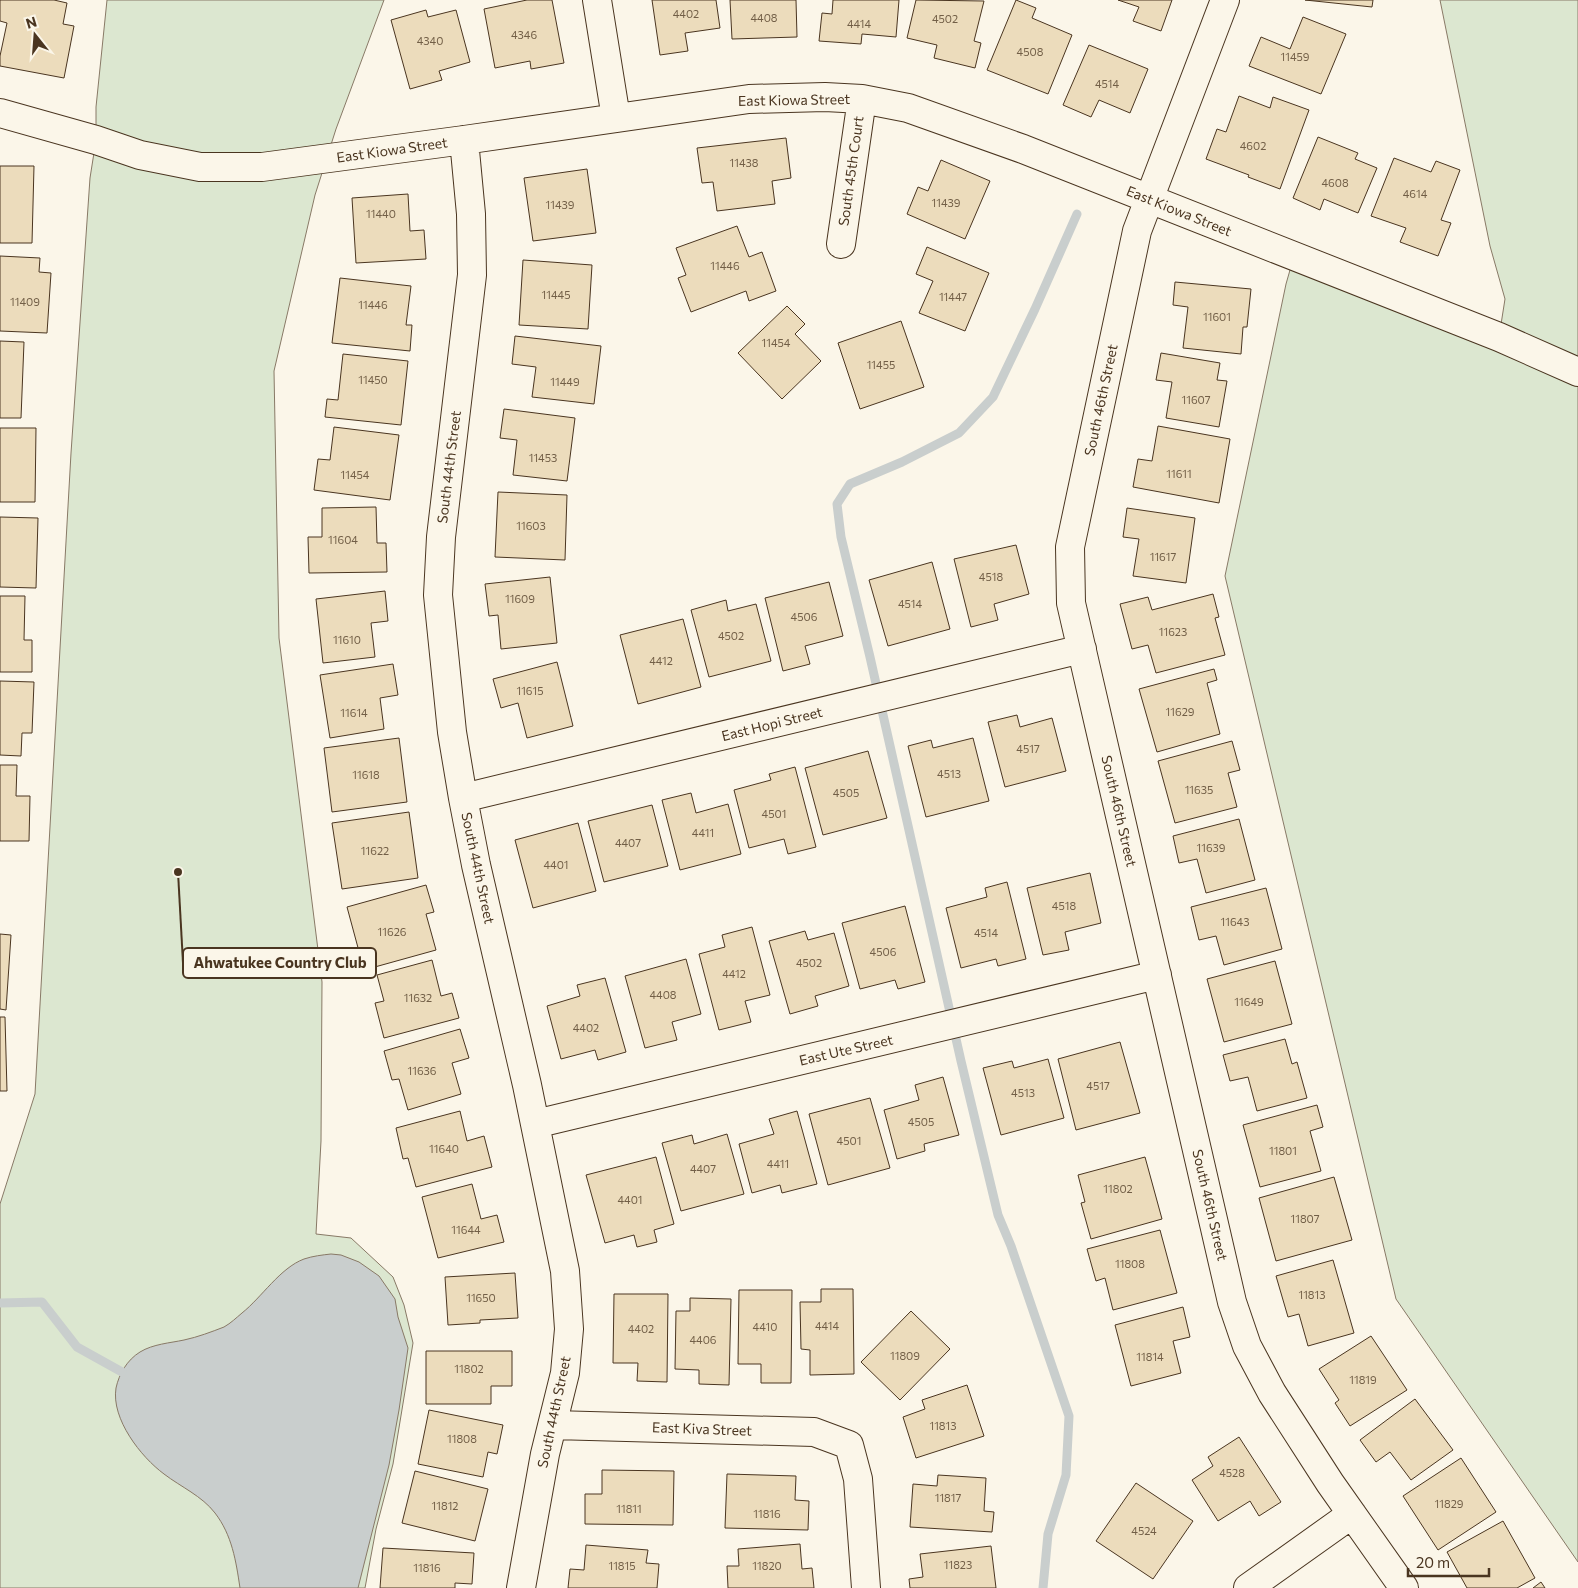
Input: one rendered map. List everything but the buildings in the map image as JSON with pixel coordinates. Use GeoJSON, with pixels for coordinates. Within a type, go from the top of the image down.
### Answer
{"type":"FeatureCollection","features":[{"type":"Feature","properties":{"kind":"street"},"geometry":{"type":"LineString","coordinates":[[597,0],[616,118]]}},
{"type":"Feature","properties":{"kind":"street","name":"South 46th Street"},"geometry":{"type":"LineString","coordinates":[[1225,0],[1137,231],[1070,547],[1071,603],[1232,1302],[1247,1346],[1272,1393],[1330,1483],[1404,1588]]}},
{"type":"Feature","properties":{"kind":"street","name":"East Kiowa Street"},"geometry":{"type":"LineString","coordinates":[[0,113],[96,140],[140,155],[200,167],[262,167],[748,99],[862,98],[908,108],[1023,149],[1499,338],[1578,372]]}},
{"type":"Feature","properties":{"kind":"street","name":"South 45th Court"},"geometry":{"type":"LineString","coordinates":[[841,244],[862,98]]}},
{"type":"Feature","properties":{"kind":"street","name":"South 44th Street"},"geometry":{"type":"LineString","coordinates":[[464,140],[472,214],[472,275],[441,537],[438,595],[452,732],[463,798],[476,865],[535,1124],[565,1271],[569,1329],[565,1373],[544,1454],[521,1588]]}},
{"type":"Feature","properties":{"kind":"street","name":"East Hopi Street"},"geometry":{"type":"LineString","coordinates":[[463,798],[1082,649]]}},
{"type":"Feature","properties":{"kind":"street","name":"East Ute Street"},"geometry":{"type":"LineString","coordinates":[[535,1124],[1157,975]]}},
{"type":"Feature","properties":{"kind":"street","name":"East Kiva Street"},"geometry":{"type":"LineString","coordinates":[[553,1425],[814,1432],[849,1445],[858,1479],[866,1588]]}},
{"type":"Feature","properties":{"kind":"street"},"geometry":{"type":"LineString","coordinates":[[1248,1588],[1352,1514]]}},
{"type":"Feature","properties":{"kind":"green space"},"geometry":{"type":"Polygon","coordinates":[[[107,0],[384,0],[336,129],[315,195],[274,371],[279,638],[322,982],[321,1141],[316,1234],[351,1238],[393,1277],[404,1305],[413,1343],[393,1464],[376,1529],[365,1588],[0,1588],[0,1204],[35,1094],[71,453],[90,178],[96,140],[96,107],[107,0]]]}},
{"type":"Feature","properties":{"kind":"green space"},"geometry":{"type":"Polygon","coordinates":[[[1440,0],[1578,0],[1578,1562],[1396,1299],[1225,576],[1286,284],[1294,256],[1499,337],[1505,299],[1490,246],[1440,0]]]}},
{"type":"Feature","properties":{"kind":"shaded area"},"geometry":{"type":"Polygon","coordinates":[[[331,1254],[341,1255],[359,1262],[379,1276],[395,1299],[398,1317],[408,1348],[389,1465],[358,1588],[240,1588],[232,1549],[221,1521],[210,1507],[155,1467],[137,1447],[118,1412],[116,1400],[117,1383],[127,1363],[135,1355],[156,1345],[184,1340],[224,1327],[295,1263],[307,1258],[331,1254]]]}},
{"type":"Feature","properties":{"kind":"waterway"},"geometry":{"type":"LineString","coordinates":[[1043,1588],[1048,1534],[1066,1475],[1069,1416],[1011,1246],[998,1215],[841,537],[837,504],[850,484],[902,462],[959,433],[993,397],[1077,214]]}},
{"type":"Feature","properties":{"kind":"waterway"},"geometry":{"type":"LineString","coordinates":[[0,1303],[42,1302],[77,1347],[122,1372]]}},
{"type":"Feature","properties":{"kind":"place","name":"Ahwatukee Country Club"},"geometry":{"type":"Point","coordinates":[178,872]}}]}
